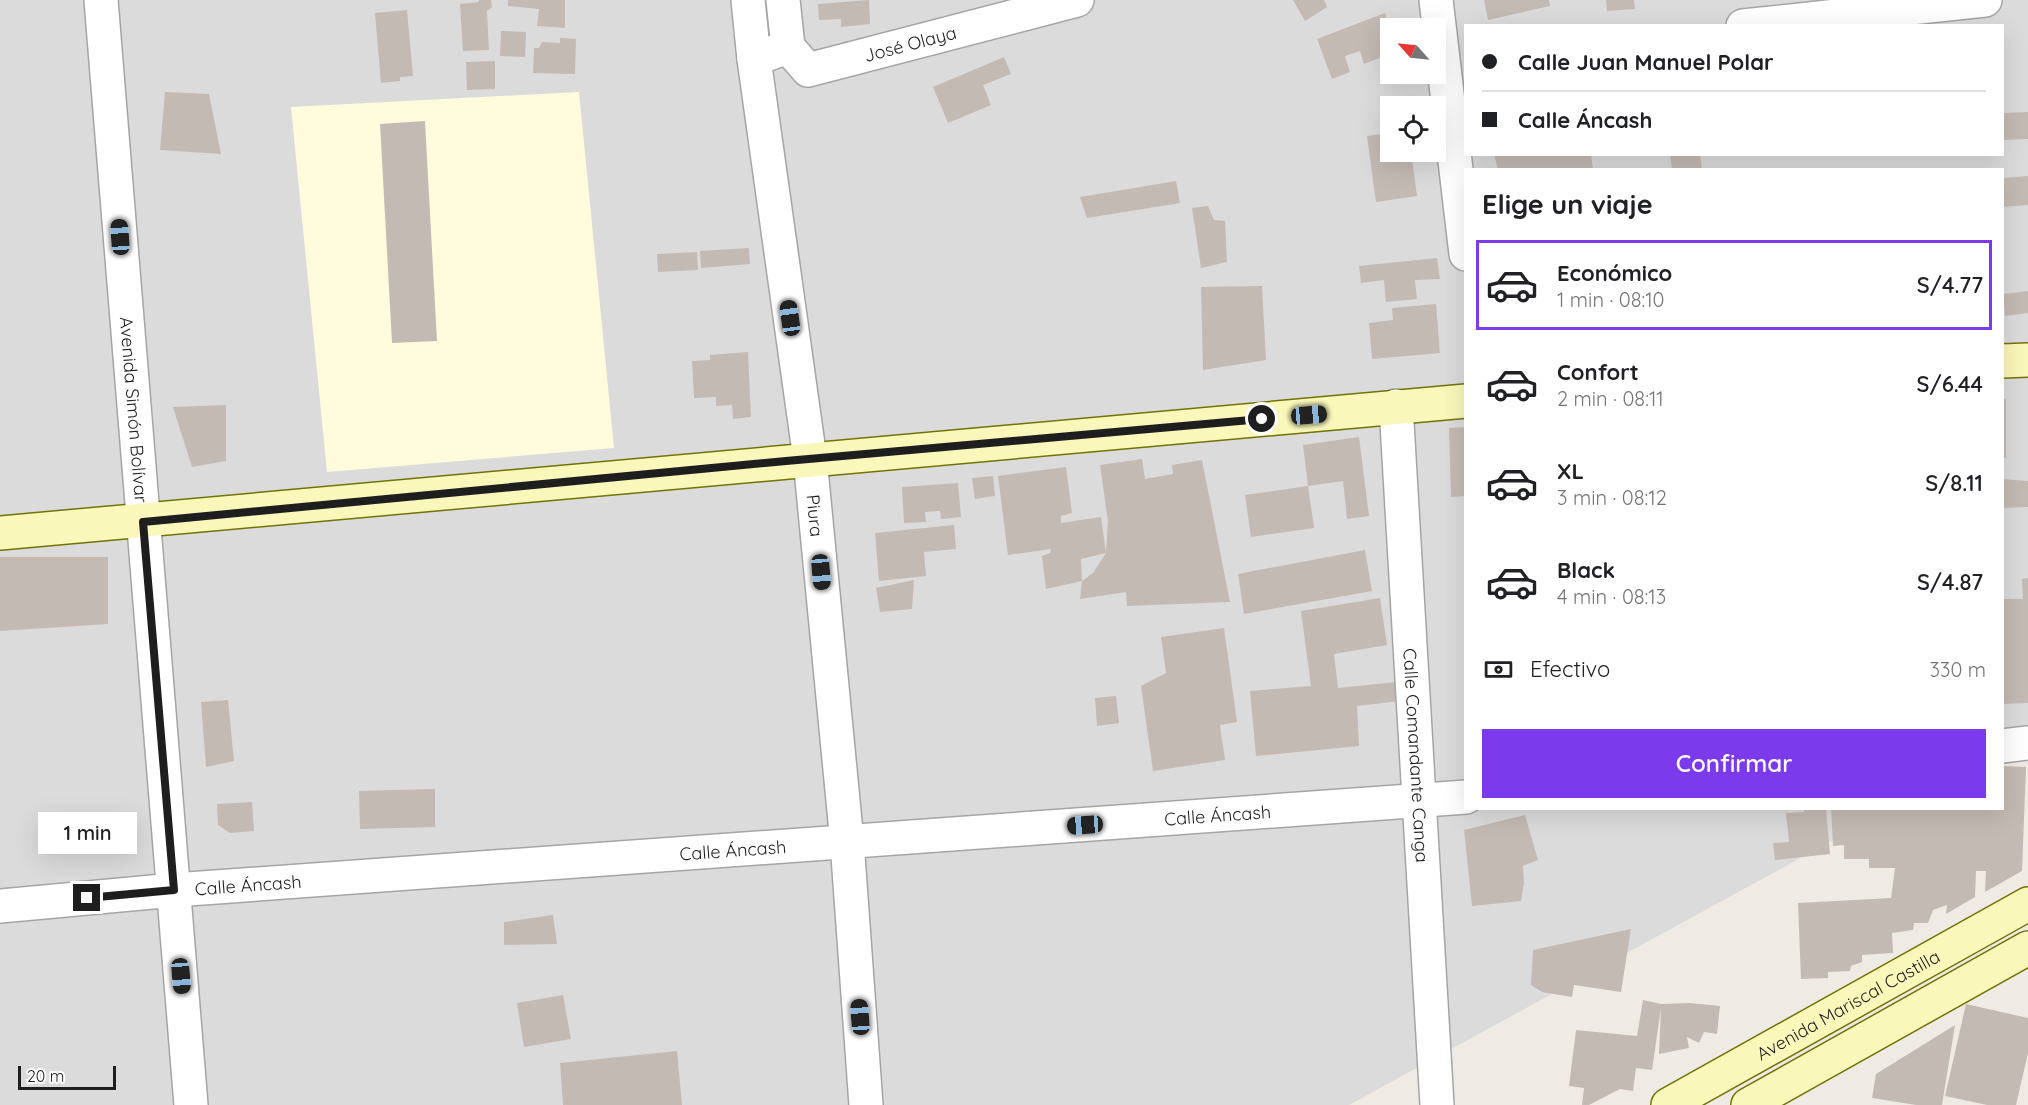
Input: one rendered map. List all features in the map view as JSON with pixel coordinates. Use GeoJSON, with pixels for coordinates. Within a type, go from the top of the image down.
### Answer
{"type":"FeatureCollection","features":[{"type":"Feature","properties":{"kind":"street","name":"Avenida Simón Bolívar"},"geometry":{"type":"LineString","coordinates":[[101,0],[191,1105]]}},
{"type":"Feature","properties":{"kind":"street","name":"Piura"},"geometry":{"type":"LineString","coordinates":[[748,0],[754,58],[810,459],[847,842],[866,1105]]}},
{"type":"Feature","properties":{"kind":"street"},"geometry":{"type":"LineString","coordinates":[[754,58],[788,47],[783,0]]}},
{"type":"Feature","properties":{"kind":"street","name":"José Olaya"},"geometry":{"type":"LineString","coordinates":[[788,47],[808,70],[1077,0]]}},
{"type":"Feature","properties":{"kind":"street"},"geometry":{"type":"LineString","coordinates":[[1436,0],[1454,56],[1464,221]]}},
{"type":"Feature","properties":{"kind":"street"},"geometry":{"type":"LineString","coordinates":[[1762,24],[1984,0]]}},
{"type":"Feature","properties":{"kind":"street"},"geometry":{"type":"LineString","coordinates":[[2004,361],[2028,360]]}},
{"type":"Feature","properties":{"kind":"street"},"geometry":{"type":"LineString","coordinates":[[0,533],[143,522],[810,459],[1464,401]]}},
{"type":"Feature","properties":{"kind":"street","name":"Calle Comandante Canga"},"geometry":{"type":"LineString","coordinates":[[1396,406],[1437,1105]]}},
{"type":"Feature","properties":{"kind":"street"},"geometry":{"type":"LineString","coordinates":[[2004,746],[2028,743]]}},
{"type":"Feature","properties":{"kind":"street","name":"Calle Áncash"},"geometry":{"type":"LineString","coordinates":[[0,906],[174,890],[1464,797]]}},
{"type":"Feature","properties":{"kind":"street","name":"Avenida Mariscal Castilla"},"geometry":{"type":"LineString","coordinates":[[1668,1105],[2028,904]]}},
{"type":"Feature","properties":{"kind":"street"},"geometry":{"type":"LineString","coordinates":[[1748,1105],[2028,948]]}},
{"type":"Feature","properties":{"kind":"shaded area"},"geometry":{"type":"Polygon","coordinates":[[[0,0],[2028,0],[2028,733],[2004,746],[2004,168],[1464,168],[1464,810],[1888,810],[1349,1105],[0,1105],[0,0]]]}},
{"type":"Feature","properties":{"kind":"shaded area"},"geometry":{"type":"Polygon","coordinates":[[[579,92],[614,448],[327,472],[291,107],[579,92]]]}},
{"type":"Feature","properties":{"kind":"building"},"geometry":{"type":"Polygon","coordinates":[[[479,0],[491,0],[492,7],[487,11],[489,50],[463,51],[460,4],[479,2],[479,0]]]}},
{"type":"Feature","properties":{"kind":"building"},"geometry":{"type":"Polygon","coordinates":[[[508,0],[565,0],[565,28],[537,26],[539,9],[508,6],[508,0]]]}},
{"type":"Feature","properties":{"kind":"building"},"geometry":{"type":"Polygon","coordinates":[[[869,0],[870,24],[841,27],[841,19],[819,20],[818,4],[869,0]]]}},
{"type":"Feature","properties":{"kind":"building"},"geometry":{"type":"Polygon","coordinates":[[[1293,0],[1324,0],[1327,7],[1305,21],[1293,0]]]}},
{"type":"Feature","properties":{"kind":"building"},"geometry":{"type":"Polygon","coordinates":[[[1484,0],[1549,0],[1550,6],[1488,20],[1484,0]]]}},
{"type":"Feature","properties":{"kind":"building"},"geometry":{"type":"Polygon","coordinates":[[[1606,0],[1634,0],[1635,9],[1607,11],[1606,0]]]}},
{"type":"Feature","properties":{"kind":"building"},"geometry":{"type":"Polygon","coordinates":[[[407,10],[413,76],[400,77],[400,81],[381,83],[375,13],[407,10]]]}},
{"type":"Feature","properties":{"kind":"building"},"geometry":{"type":"Polygon","coordinates":[[[1385,13],[1386,18],[1380,18],[1380,58],[1364,64],[1360,51],[1345,56],[1350,72],[1332,79],[1317,39],[1385,13]]]}},
{"type":"Feature","properties":{"kind":"building"},"geometry":{"type":"Polygon","coordinates":[[[501,31],[526,32],[525,57],[500,56],[501,31]]]}},
{"type":"Feature","properties":{"kind":"building"},"geometry":{"type":"Polygon","coordinates":[[[560,38],[576,39],[575,74],[533,73],[534,48],[539,48],[542,42],[560,43],[560,38]]]}},
{"type":"Feature","properties":{"kind":"building"},"geometry":{"type":"Polygon","coordinates":[[[1004,57],[1011,74],[983,85],[991,105],[948,123],[933,87],[1004,57]]]}},
{"type":"Feature","properties":{"kind":"building"},"geometry":{"type":"Polygon","coordinates":[[[495,61],[495,89],[467,90],[466,62],[495,61]]]}},
{"type":"Feature","properties":{"kind":"building"},"geometry":{"type":"Polygon","coordinates":[[[165,92],[209,94],[221,154],[160,150],[165,92]]]}},
{"type":"Feature","properties":{"kind":"building"},"geometry":{"type":"Polygon","coordinates":[[[2028,112],[2028,139],[2004,140],[2004,113],[2028,112]]]}},
{"type":"Feature","properties":{"kind":"building"},"geometry":{"type":"Polygon","coordinates":[[[425,121],[437,341],[392,343],[380,124],[425,121]]]}},
{"type":"Feature","properties":{"kind":"building"},"geometry":{"type":"Polygon","coordinates":[[[1380,134],[1380,162],[1412,162],[1417,196],[1376,202],[1367,136],[1380,134]]]}},
{"type":"Feature","properties":{"kind":"building"},"geometry":{"type":"Polygon","coordinates":[[[1494,156],[1591,156],[1593,168],[1498,168],[1494,156]]]}},
{"type":"Feature","properties":{"kind":"building"},"geometry":{"type":"Polygon","coordinates":[[[1670,156],[1700,156],[1702,168],[1672,168],[1670,156]]]}},
{"type":"Feature","properties":{"kind":"building"},"geometry":{"type":"Polygon","coordinates":[[[2028,176],[2028,205],[2004,207],[2004,178],[2028,176]]]}},
{"type":"Feature","properties":{"kind":"building"},"geometry":{"type":"Polygon","coordinates":[[[1176,181],[1180,203],[1087,218],[1080,197],[1176,181]]]}},
{"type":"Feature","properties":{"kind":"building"},"geometry":{"type":"Polygon","coordinates":[[[1208,206],[1214,220],[1225,221],[1227,262],[1201,268],[1192,208],[1208,206]]]}},
{"type":"Feature","properties":{"kind":"building"},"geometry":{"type":"Polygon","coordinates":[[[749,248],[750,264],[701,268],[700,251],[749,248]]]}},
{"type":"Feature","properties":{"kind":"building"},"geometry":{"type":"Polygon","coordinates":[[[697,252],[698,270],[658,272],[657,254],[697,252]]]}},
{"type":"Feature","properties":{"kind":"building"},"geometry":{"type":"Polygon","coordinates":[[[1437,258],[1440,279],[1415,280],[1417,299],[1386,302],[1384,280],[1361,283],[1359,266],[1437,258]]]}},
{"type":"Feature","properties":{"kind":"building"},"geometry":{"type":"Polygon","coordinates":[[[1262,286],[1266,360],[1203,370],[1201,287],[1262,286]]]}},
{"type":"Feature","properties":{"kind":"building"},"geometry":{"type":"Polygon","coordinates":[[[2028,291],[2028,313],[2005,316],[2004,294],[2028,291]]]}},
{"type":"Feature","properties":{"kind":"building"},"geometry":{"type":"Polygon","coordinates":[[[1436,304],[1440,353],[1372,359],[1369,323],[1393,320],[1392,308],[1436,304]]]}},
{"type":"Feature","properties":{"kind":"building"},"geometry":{"type":"Polygon","coordinates":[[[748,352],[751,417],[733,419],[732,405],[716,406],[716,397],[694,398],[692,361],[710,360],[710,355],[748,352]]]}},
{"type":"Feature","properties":{"kind":"building"},"geometry":{"type":"Polygon","coordinates":[[[2004,399],[2006,399],[2006,458],[2004,458],[2004,399]]]}},
{"type":"Feature","properties":{"kind":"building"},"geometry":{"type":"Polygon","coordinates":[[[226,405],[226,461],[192,467],[173,407],[226,405]]]}},
{"type":"Feature","properties":{"kind":"building"},"geometry":{"type":"Polygon","coordinates":[[[1464,427],[1464,496],[1451,497],[1449,428],[1464,427]]]}},
{"type":"Feature","properties":{"kind":"building"},"geometry":{"type":"Polygon","coordinates":[[[1359,437],[1369,516],[1347,519],[1343,481],[1308,486],[1303,445],[1359,437]]]}},
{"type":"Feature","properties":{"kind":"building"},"geometry":{"type":"Polygon","coordinates":[[[1142,459],[1145,479],[1173,474],[1172,465],[1202,460],[1230,602],[1127,606],[1126,592],[1080,599],[1082,581],[1093,573],[1106,553],[1108,521],[1100,465],[1142,459]]]}},
{"type":"Feature","properties":{"kind":"building"},"geometry":{"type":"Polygon","coordinates":[[[1066,467],[1072,513],[1061,516],[1061,523],[1101,517],[1106,553],[1081,559],[1082,581],[1046,589],[1042,556],[1050,553],[1051,549],[1008,555],[998,476],[1066,467]]]}},
{"type":"Feature","properties":{"kind":"building"},"geometry":{"type":"Polygon","coordinates":[[[993,476],[995,496],[975,499],[972,478],[993,476]]]}},
{"type":"Feature","properties":{"kind":"building"},"geometry":{"type":"Polygon","coordinates":[[[2004,479],[2028,481],[2028,507],[2004,508],[2004,479]]]}},
{"type":"Feature","properties":{"kind":"building"},"geometry":{"type":"Polygon","coordinates":[[[958,483],[961,517],[941,519],[940,511],[925,512],[926,522],[904,523],[902,487],[958,483]]]}},
{"type":"Feature","properties":{"kind":"building"},"geometry":{"type":"Polygon","coordinates":[[[1308,486],[1314,528],[1251,537],[1245,495],[1308,486]]]}},
{"type":"Feature","properties":{"kind":"building"},"geometry":{"type":"Polygon","coordinates":[[[954,525],[956,549],[924,552],[926,576],[879,581],[875,533],[954,525]]]}},
{"type":"Feature","properties":{"kind":"building"},"geometry":{"type":"Polygon","coordinates":[[[1365,550],[1372,591],[1244,614],[1238,574],[1365,550]]]}},
{"type":"Feature","properties":{"kind":"building"},"geometry":{"type":"Polygon","coordinates":[[[0,557],[108,557],[108,624],[0,631],[0,557]]]}},
{"type":"Feature","properties":{"kind":"building"},"geometry":{"type":"Polygon","coordinates":[[[2028,578],[2028,703],[2004,704],[2004,599],[2023,599],[2022,579],[2028,578]]]}},
{"type":"Feature","properties":{"kind":"building"},"geometry":{"type":"Polygon","coordinates":[[[914,580],[912,609],[880,612],[876,588],[914,580]]]}},
{"type":"Feature","properties":{"kind":"building"},"geometry":{"type":"Polygon","coordinates":[[[1380,598],[1387,645],[1334,654],[1338,688],[1397,682],[1399,701],[1357,706],[1359,746],[1256,756],[1250,691],[1311,686],[1301,611],[1380,598]]]}},
{"type":"Feature","properties":{"kind":"building"},"geometry":{"type":"Polygon","coordinates":[[[1224,628],[1237,722],[1220,725],[1225,760],[1153,771],[1141,686],[1166,673],[1161,637],[1224,628]]]}},
{"type":"Feature","properties":{"kind":"building"},"geometry":{"type":"Polygon","coordinates":[[[1116,696],[1119,723],[1097,726],[1095,698],[1116,696]]]}},
{"type":"Feature","properties":{"kind":"building"},"geometry":{"type":"Polygon","coordinates":[[[228,700],[234,761],[206,767],[201,702],[228,700]]]}},
{"type":"Feature","properties":{"kind":"building"},"geometry":{"type":"Polygon","coordinates":[[[2004,766],[2026,767],[2022,871],[1985,892],[1986,871],[1976,871],[1975,897],[1946,914],[1947,905],[1933,910],[1928,923],[1914,923],[1913,930],[1892,933],[1893,953],[1862,955],[1862,962],[1851,966],[1850,971],[1828,972],[1828,978],[1801,979],[1798,903],[1891,898],[1895,868],[1869,868],[1869,859],[1844,859],[1844,845],[1833,846],[1831,810],[2004,810],[2004,766]]]}},
{"type":"Feature","properties":{"kind":"building"},"geometry":{"type":"Polygon","coordinates":[[[435,789],[435,827],[360,829],[359,791],[435,789]]]}},
{"type":"Feature","properties":{"kind":"building"},"geometry":{"type":"Polygon","coordinates":[[[252,802],[254,831],[230,833],[218,825],[217,804],[252,802]]]}},
{"type":"Feature","properties":{"kind":"building"},"geometry":{"type":"Polygon","coordinates":[[[1804,810],[1826,810],[1830,854],[1775,860],[1773,843],[1789,842],[1786,813],[1804,812],[1804,810]]]}},
{"type":"Feature","properties":{"kind":"building"},"geometry":{"type":"Polygon","coordinates":[[[1525,815],[1538,860],[1523,866],[1524,883],[1521,901],[1472,906],[1464,830],[1525,815]]]}},
{"type":"Feature","properties":{"kind":"building"},"geometry":{"type":"Polygon","coordinates":[[[553,915],[557,944],[504,945],[504,922],[553,915]]]}},
{"type":"Feature","properties":{"kind":"building"},"geometry":{"type":"Polygon","coordinates":[[[1631,929],[1621,992],[1574,985],[1572,997],[1542,992],[1531,985],[1533,950],[1631,929]]]}},
{"type":"Feature","properties":{"kind":"building"},"geometry":{"type":"Polygon","coordinates":[[[563,995],[571,1039],[524,1047],[517,1003],[563,995]]]}},
{"type":"Feature","properties":{"kind":"building"},"geometry":{"type":"Polygon","coordinates":[[[1643,1000],[1661,1004],[1690,1003],[1720,1006],[1717,1034],[1704,1032],[1699,1043],[1687,1037],[1689,1048],[1659,1054],[1661,1008],[1652,1070],[1636,1068],[1633,1091],[1620,1089],[1589,1105],[1582,1105],[1584,1088],[1569,1086],[1576,1030],[1637,1036],[1643,1000]]]}},
{"type":"Feature","properties":{"kind":"building"},"geometry":{"type":"Polygon","coordinates":[[[1966,1004],[2028,1018],[2028,1053],[2016,1105],[1987,1105],[1945,1096],[1966,1004]]]}},
{"type":"Feature","properties":{"kind":"building"},"geometry":{"type":"Polygon","coordinates":[[[1955,1025],[1942,1105],[1916,1105],[1872,1098],[1876,1074],[1955,1025]]]}},
{"type":"Feature","properties":{"kind":"building"},"geometry":{"type":"Polygon","coordinates":[[[677,1051],[682,1105],[563,1105],[560,1063],[677,1051]]]}},
{"type":"Feature","properties":{"kind":"route"},"geometry":{"type":"LineString","coordinates":[[87,898],[174,890],[143,522],[786,461],[1262,419]]}}]}
